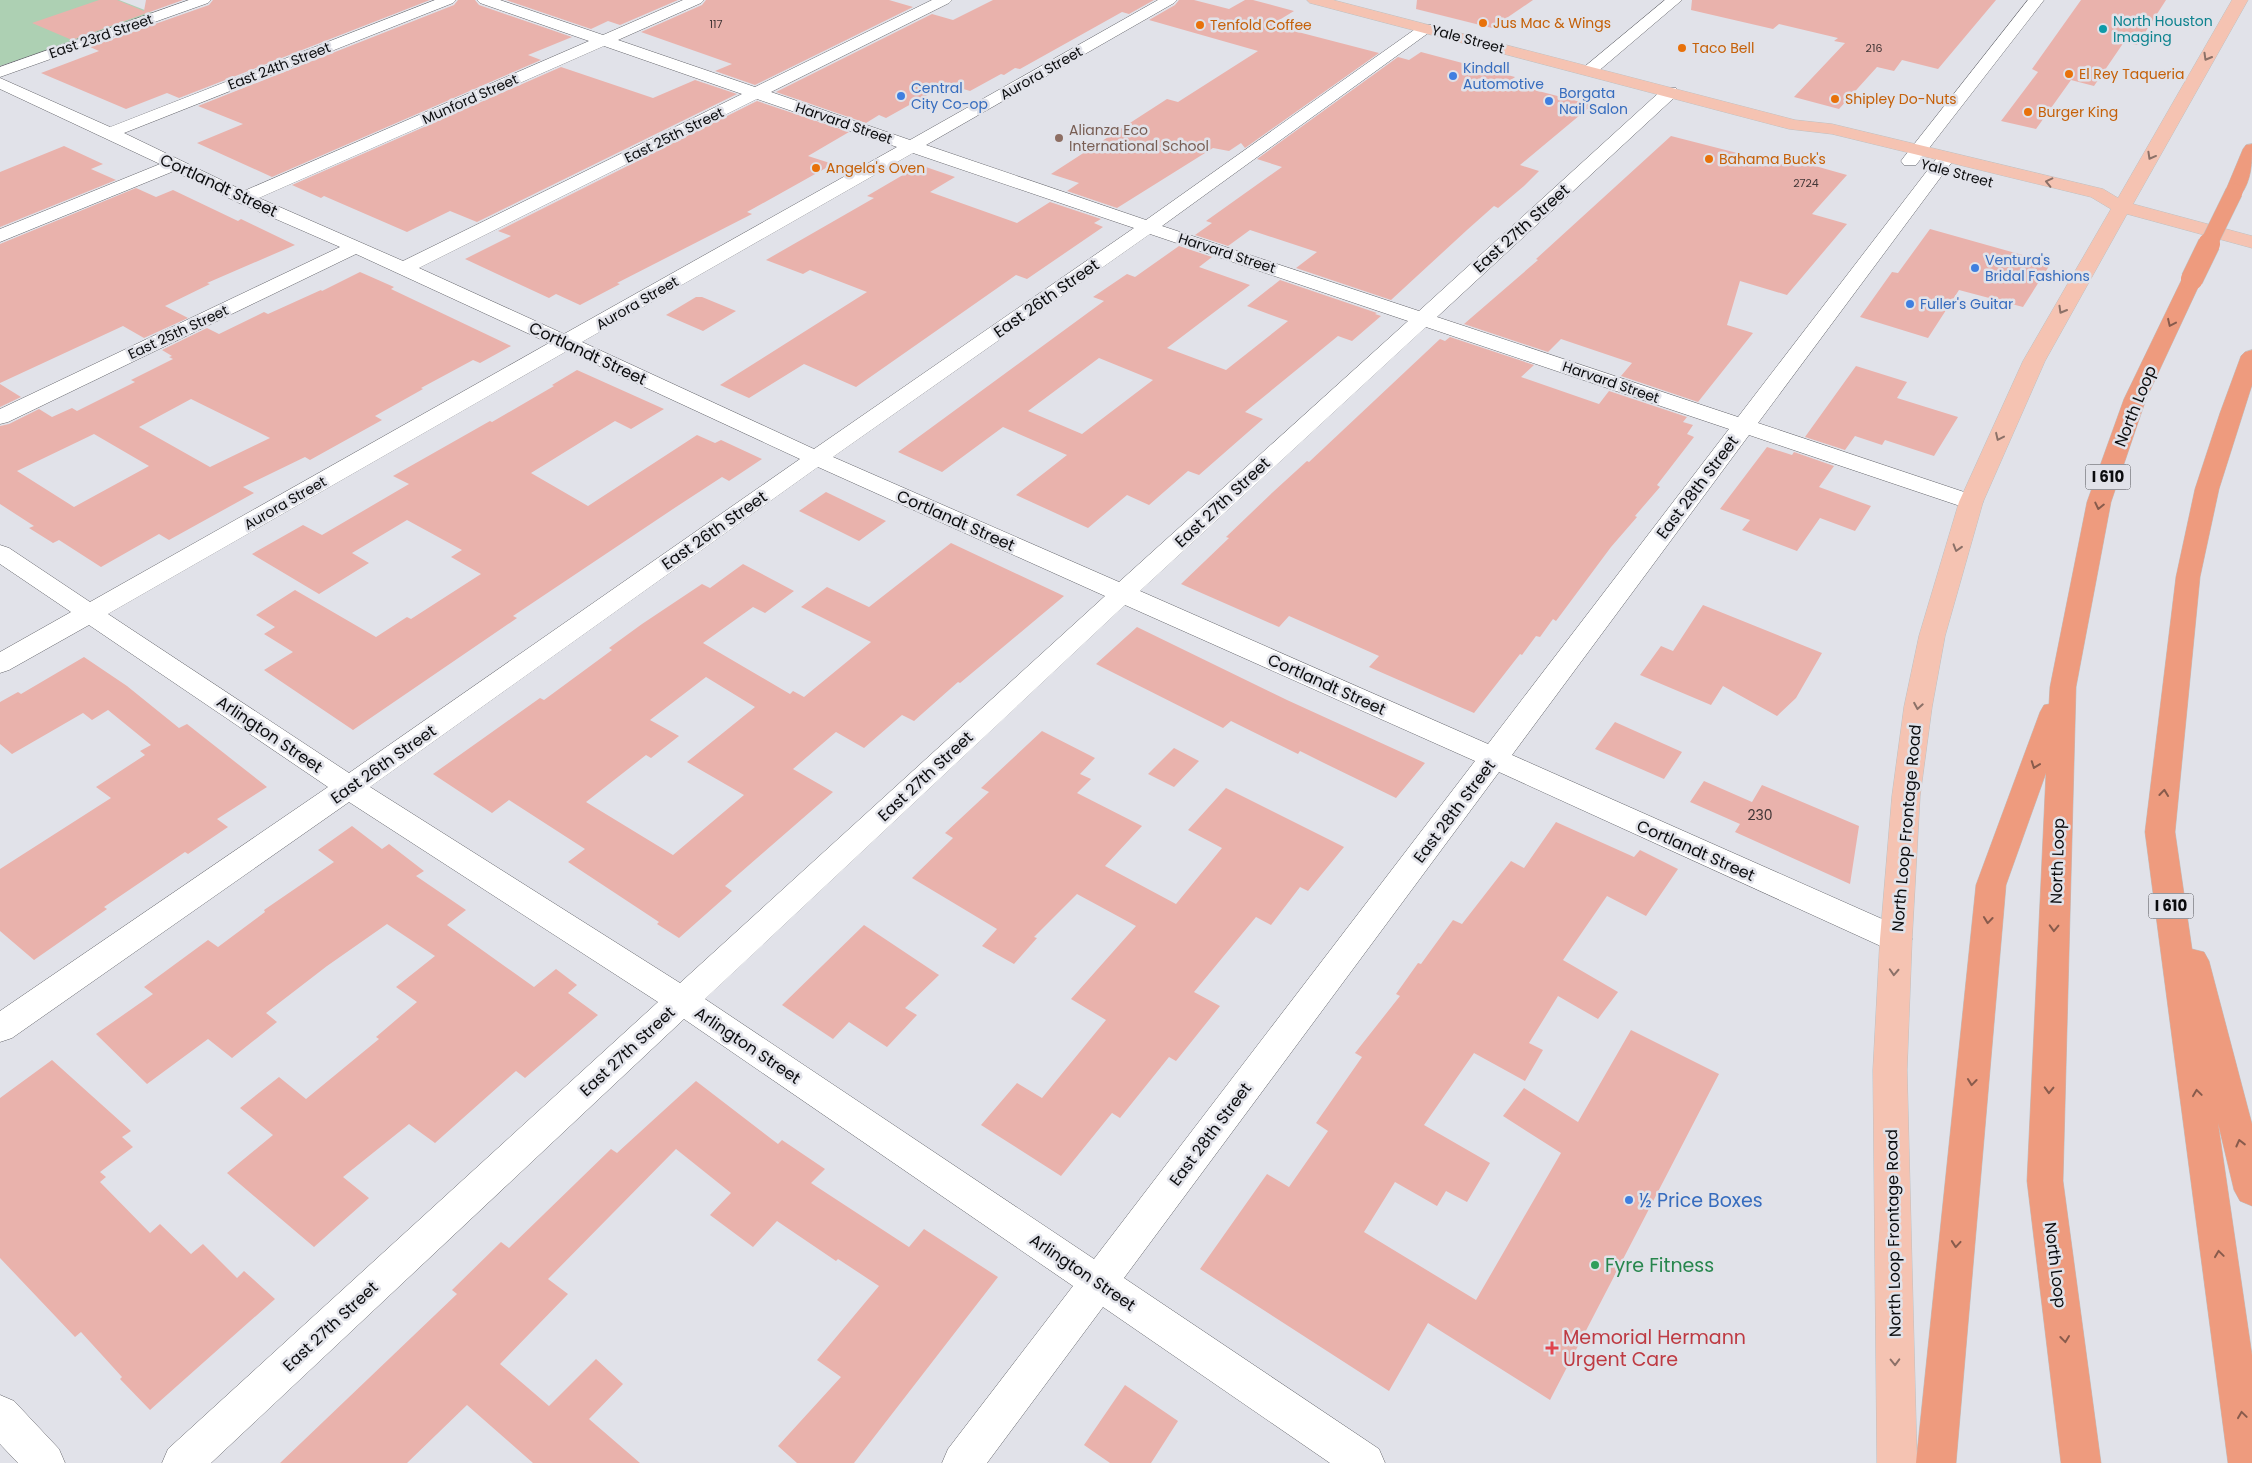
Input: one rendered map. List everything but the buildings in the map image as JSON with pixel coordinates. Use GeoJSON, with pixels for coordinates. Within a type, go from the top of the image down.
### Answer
{"type":"FeatureCollection","features":[{"type":"Feature","properties":{"kind":"highway","name":"North Loop"},"geometry":{"type":"LineString","coordinates":[[2081,1463],[2045,1181],[2063,687],[2099,502],[2135,399],[2234,192],[2252,149]]}},
{"type":"Feature","properties":{"kind":"highway","name":"I 610"},"geometry":{"type":"LineString","coordinates":[[2248,1463],[2160,832],[2188,577],[2207,489],[2231,413],[2252,356]]}},
{"type":"Feature","properties":{"kind":"highway"},"geometry":{"type":"LineString","coordinates":[[1936,1463],[1991,885],[2063,687]]}},
{"type":"Feature","properties":{"kind":"highway"},"geometry":{"type":"LineString","coordinates":[[2160,832],[2252,1190]]}},
{"type":"Feature","properties":{"kind":"main road","name":"Yale Street"},"geometry":{"type":"LineString","coordinates":[[1315,0],[1795,125],[1825,137],[1928,160],[2088,208],[2121,207],[2252,242]]}},
{"type":"Feature","properties":{"kind":"main road","name":"North Loop Frontage Road"},"geometry":{"type":"LineString","coordinates":[[1897,1463],[1890,1070],[1896,940],[1906,796],[1918,707],[1932,636],[1971,502],[2034,361],[2240,0]]}},
{"type":"Feature","properties":{"kind":"street"},"geometry":{"type":"LineString","coordinates":[[156,0],[178,9]]}},
{"type":"Feature","properties":{"kind":"street","name":"East 23rd Street"},"geometry":{"type":"LineString","coordinates":[[0,72],[203,0]]}},
{"type":"Feature","properties":{"kind":"street","name":"East 24th Street"},"geometry":{"type":"LineString","coordinates":[[110,132],[448,0]]}},
{"type":"Feature","properties":{"kind":"street","name":"Harvard Street"},"geometry":{"type":"LineString","coordinates":[[485,0],[1148,227],[1971,502]]}},
{"type":"Feature","properties":{"kind":"street","name":"Munford Street"},"geometry":{"type":"LineString","coordinates":[[244,198],[696,0]]}},
{"type":"Feature","properties":{"kind":"street","name":"East 25th Street"},"geometry":{"type":"LineString","coordinates":[[403,268],[944,0]]}},
{"type":"Feature","properties":{"kind":"street","name":"Aurora Street"},"geometry":{"type":"LineString","coordinates":[[0,664],[1169,0]]}},
{"type":"Feature","properties":{"kind":"street"},"geometry":{"type":"LineString","coordinates":[[1589,71],[1674,0]]}},
{"type":"Feature","properties":{"kind":"street","name":"East 28th Street"},"geometry":{"type":"LineString","coordinates":[[962,1463],[1743,426],[1928,160],[2036,0]]}},
{"type":"Feature","properties":{"kind":"street","name":"East 26th Street"},"geometry":{"type":"LineString","coordinates":[[0,1028],[350,788],[816,458],[1148,227],[1426,28]]}},
{"type":"Feature","properties":{"kind":"street"},"geometry":{"type":"LineString","coordinates":[[0,83],[21,92]]}},
{"type":"Feature","properties":{"kind":"street"},"geometry":{"type":"LineString","coordinates":[[0,99],[21,92]]}},
{"type":"Feature","properties":{"kind":"street","name":"Cortlandt Street"},"geometry":{"type":"LineString","coordinates":[[21,92],[110,132],[244,198],[403,268],[816,458],[1494,758],[1896,940]]}},
{"type":"Feature","properties":{"kind":"street","name":"East 27th Street"},"geometry":{"type":"LineString","coordinates":[[182,1463],[1123,593],[1670,92]]}},
{"type":"Feature","properties":{"kind":"street"},"geometry":{"type":"LineString","coordinates":[[0,236],[175,164]]}},
{"type":"Feature","properties":{"kind":"street","name":"East 25th Street"},"geometry":{"type":"LineString","coordinates":[[0,417],[356,247]]}},
{"type":"Feature","properties":{"kind":"street","name":"Arlington Street"},"geometry":{"type":"LineString","coordinates":[[0,554],[350,788],[682,1001],[1365,1463]]}},
{"type":"Feature","properties":{"kind":"street"},"geometry":{"type":"LineString","coordinates":[[0,1415],[45,1463]]}},
{"type":"Feature","properties":{"kind":"green space"},"geometry":{"type":"Polygon","coordinates":[[[0,0],[119,0],[155,14],[0,66],[0,0]]]}},
{"type":"Feature","properties":{"kind":"place","name":"Jus Mac & Wings"},"geometry":{"type":"Point","coordinates":[1483,23]}},
{"type":"Feature","properties":{"kind":"place","name":"Tenfold Coffee"},"geometry":{"type":"Point","coordinates":[1200,25]}},
{"type":"Feature","properties":{"kind":"place","name":"North Houston Imaging"},"geometry":{"type":"Point","coordinates":[2103,29]}},
{"type":"Feature","properties":{"kind":"place","name":"Taco Bell"},"geometry":{"type":"Point","coordinates":[1682,48]}},
{"type":"Feature","properties":{"kind":"place","name":"El Rey Taqueria"},"geometry":{"type":"Point","coordinates":[2069,74]}},
{"type":"Feature","properties":{"kind":"place","name":"Kindall Automotive"},"geometry":{"type":"Point","coordinates":[1453,76]}},
{"type":"Feature","properties":{"kind":"place","name":"Central City Co-op"},"geometry":{"type":"Point","coordinates":[901,96]}},
{"type":"Feature","properties":{"kind":"place","name":"Shipley Do-Nuts"},"geometry":{"type":"Point","coordinates":[1835,99]}},
{"type":"Feature","properties":{"kind":"place","name":"Borgata Nail Salon"},"geometry":{"type":"Point","coordinates":[1549,101]}},
{"type":"Feature","properties":{"kind":"place","name":"Burger King"},"geometry":{"type":"Point","coordinates":[2028,112]}},
{"type":"Feature","properties":{"kind":"place","name":"Alianza Eco International School"},"geometry":{"type":"Point","coordinates":[1059,138]}},
{"type":"Feature","properties":{"kind":"place","name":"Bahama Buck's"},"geometry":{"type":"Point","coordinates":[1709,159]}},
{"type":"Feature","properties":{"kind":"place","name":"Angela's Oven"},"geometry":{"type":"Point","coordinates":[816,168]}},
{"type":"Feature","properties":{"kind":"place","name":"Ventura's Bridal Fashions"},"geometry":{"type":"Point","coordinates":[1975,268]}},
{"type":"Feature","properties":{"kind":"place","name":"Fuller's Guitar"},"geometry":{"type":"Point","coordinates":[1910,304]}},
{"type":"Feature","properties":{"kind":"place","name":"½ Price Boxes"},"geometry":{"type":"Point","coordinates":[1629,1200]}},
{"type":"Feature","properties":{"kind":"place","name":"Fyre Fitness"},"geometry":{"type":"Point","coordinates":[1595,1265]}},
{"type":"Feature","properties":{"kind":"place","name":"Memorial Hermann Urgent Care"},"geometry":{"type":"Point","coordinates":[1552,1348]}}]}
